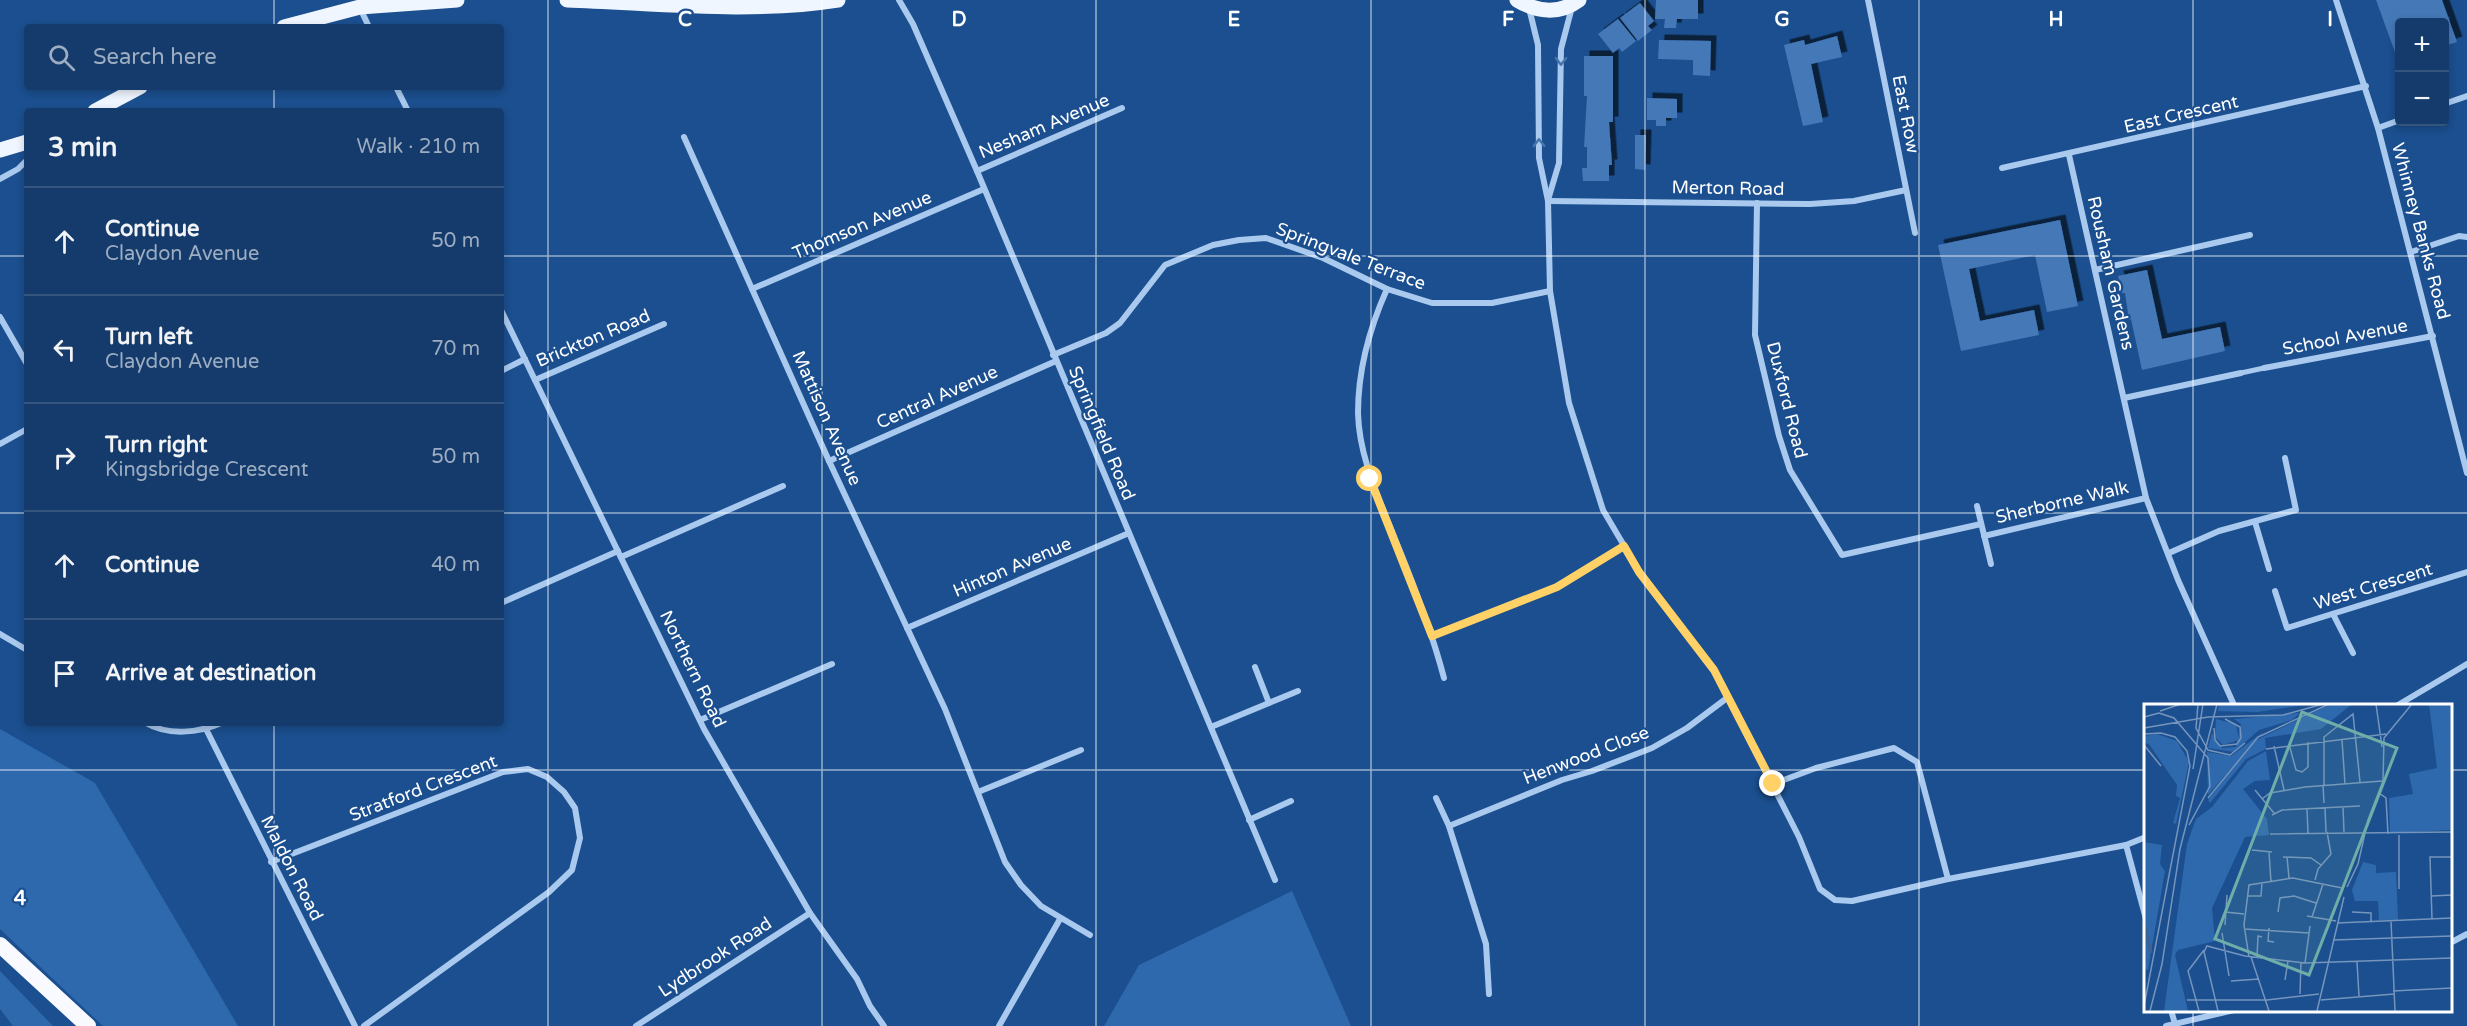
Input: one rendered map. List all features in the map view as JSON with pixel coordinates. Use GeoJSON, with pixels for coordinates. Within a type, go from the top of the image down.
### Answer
{"type":"FeatureCollection","features":[{"type":"Feature","properties":{"kind":"highway"},"geometry":{"type":"LineString","coordinates":[[0,945],[88,1026]]}},
{"type":"Feature","properties":{"kind":"highway"},"geometry":{"type":"LineString","coordinates":[[28,971],[73,1026]]}},
{"type":"Feature","properties":{"kind":"main road"},"geometry":{"type":"LineString","coordinates":[[295,24],[360,7],[457,0]]}},
{"type":"Feature","properties":{"kind":"main road"},"geometry":{"type":"LineString","coordinates":[[567,0],[733,7],[781,6],[838,0]]}},
{"type":"Feature","properties":{"kind":"main road"},"geometry":{"type":"LineString","coordinates":[[1523,4],[1544,11],[1559,10],[1576,2]]}},
{"type":"Feature","properties":{"kind":"main road"},"geometry":{"type":"LineString","coordinates":[[101,108],[134,90]]}},
{"type":"Feature","properties":{"kind":"main road"},"geometry":{"type":"LineString","coordinates":[[0,150],[24,143]]}},
{"type":"Feature","properties":{"kind":"street","name":"Springfield Road"},"geometry":{"type":"LineString","coordinates":[[899,0],[913,24],[977,171],[1275,880]]}},
{"type":"Feature","properties":{"kind":"street","name":"East Row"},"geometry":{"type":"LineString","coordinates":[[1868,0],[1915,233]]}},
{"type":"Feature","properties":{"kind":"street","name":"Whinney Banks Road"},"geometry":{"type":"LineString","coordinates":[[2336,0],[2378,128],[2412,252],[2467,473]]}},
{"type":"Feature","properties":{"kind":"street"},"geometry":{"type":"LineString","coordinates":[[1548,201],[1559,163],[1561,49],[1576,2]]}},
{"type":"Feature","properties":{"kind":"street"},"geometry":{"type":"LineString","coordinates":[[1523,4],[1538,45],[1539,158],[1548,201],[1550,291],[1569,403],[1603,510],[1639,572],[1714,670],[1799,837],[1820,889],[1835,900],[1852,901],[1948,879],[2126,845],[2144,838]]}},
{"type":"Feature","properties":{"kind":"street"},"geometry":{"type":"LineString","coordinates":[[360,7],[368,24]]}},
{"type":"Feature","properties":{"kind":"street","name":"East Crescent"},"geometry":{"type":"LineString","coordinates":[[2002,168],[2069,155],[2366,87]]}},
{"type":"Feature","properties":{"kind":"street"},"geometry":{"type":"LineString","coordinates":[[398,90],[406,108]]}},
{"type":"Feature","properties":{"kind":"street"},"geometry":{"type":"LineString","coordinates":[[2449,103],[2467,96]]}},
{"type":"Feature","properties":{"kind":"street","name":"Nesham Avenue"},"geometry":{"type":"LineString","coordinates":[[977,171],[1122,108]]}},
{"type":"Feature","properties":{"kind":"street"},"geometry":{"type":"LineString","coordinates":[[2378,128],[2395,122]]}},
{"type":"Feature","properties":{"kind":"street","name":"Mattison Avenue"},"geometry":{"type":"LineString","coordinates":[[684,137],[829,461],[945,709],[1005,862],[1021,885],[1041,906],[1090,935]]}},
{"type":"Feature","properties":{"kind":"street","name":"Rousham Gardens"},"geometry":{"type":"LineString","coordinates":[[2069,155],[2146,498],[2234,704]]}},
{"type":"Feature","properties":{"kind":"street"},"geometry":{"type":"LineString","coordinates":[[0,179],[24,163]]}},
{"type":"Feature","properties":{"kind":"street","name":"Thomson Avenue"},"geometry":{"type":"LineString","coordinates":[[752,289],[984,189]]}},
{"type":"Feature","properties":{"kind":"street","name":"Merton Road"},"geometry":{"type":"LineString","coordinates":[[1548,201],[1757,203],[1854,201],[1906,190]]}},
{"type":"Feature","properties":{"kind":"street","name":"Duxford Road"},"geometry":{"type":"LineString","coordinates":[[1757,203],[1755,335],[1779,436],[1790,470],[1842,555],[1981,524]]}},
{"type":"Feature","properties":{"kind":"street"},"geometry":{"type":"LineString","coordinates":[[2095,270],[2250,235]]}},
{"type":"Feature","properties":{"kind":"street"},"geometry":{"type":"LineString","coordinates":[[2412,252],[2459,236],[2467,237]]}},
{"type":"Feature","properties":{"kind":"street","name":"Springvale Terrace"},"geometry":{"type":"LineString","coordinates":[[1054,358],[1106,333],[1120,322],[1165,265],[1213,245],[1266,238],[1323,258],[1387,289],[1432,303],[1492,303],[1550,291]]}},
{"type":"Feature","properties":{"kind":"street"},"geometry":{"type":"LineString","coordinates":[[1387,289],[1373,320],[1365,357],[1358,414],[1370,479],[1432,636],[1444,678]]}},
{"type":"Feature","properties":{"kind":"street","name":"Northern Road"},"geometry":{"type":"LineString","coordinates":[[504,316],[700,720],[810,913],[857,979],[870,1006],[884,1026]]}},
{"type":"Feature","properties":{"kind":"street"},"geometry":{"type":"LineString","coordinates":[[0,317],[24,359]]}},
{"type":"Feature","properties":{"kind":"street","name":"Brickton Road"},"geometry":{"type":"LineString","coordinates":[[535,380],[664,324]]}},
{"type":"Feature","properties":{"kind":"street","name":"School Avenue"},"geometry":{"type":"LineString","coordinates":[[2264,368],[2433,336]]}},
{"type":"Feature","properties":{"kind":"street","name":"Central Avenue"},"geometry":{"type":"LineString","coordinates":[[829,461],[1054,358]]}},
{"type":"Feature","properties":{"kind":"street"},"geometry":{"type":"LineString","coordinates":[[504,370],[525,359]]}},
{"type":"Feature","properties":{"kind":"street"},"geometry":{"type":"LineString","coordinates":[[2124,398],[2264,368]]}},
{"type":"Feature","properties":{"kind":"street"},"geometry":{"type":"LineString","coordinates":[[0,444],[24,431]]}},
{"type":"Feature","properties":{"kind":"street"},"geometry":{"type":"LineString","coordinates":[[2169,553],[2219,531],[2296,510],[2285,458]]}},
{"type":"Feature","properties":{"kind":"street"},"geometry":{"type":"LineString","coordinates":[[504,602],[783,486]]}},
{"type":"Feature","properties":{"kind":"street","name":"Sherborne Walk"},"geometry":{"type":"LineString","coordinates":[[1984,536],[2146,498]]}},
{"type":"Feature","properties":{"kind":"street"},"geometry":{"type":"LineString","coordinates":[[1977,506],[1991,564]]}},
{"type":"Feature","properties":{"kind":"street"},"geometry":{"type":"LineString","coordinates":[[2254,522],[2269,569]]}},
{"type":"Feature","properties":{"kind":"street","name":"Hinton Avenue"},"geometry":{"type":"LineString","coordinates":[[907,628],[1129,533]]}},
{"type":"Feature","properties":{"kind":"street"},"geometry":{"type":"LineString","coordinates":[[1432,636],[1557,587],[1624,546]]}},
{"type":"Feature","properties":{"kind":"street","name":"West Crescent"},"geometry":{"type":"LineString","coordinates":[[2275,591],[2288,628],[2467,572]]}},
{"type":"Feature","properties":{"kind":"street"},"geometry":{"type":"LineString","coordinates":[[2333,614],[2353,653]]}},
{"type":"Feature","properties":{"kind":"street"},"geometry":{"type":"LineString","coordinates":[[0,634],[24,648]]}},
{"type":"Feature","properties":{"kind":"street"},"geometry":{"type":"LineString","coordinates":[[700,720],[832,664]]}},
{"type":"Feature","properties":{"kind":"street"},"geometry":{"type":"LineString","coordinates":[[2400,704],[2467,664]]}},
{"type":"Feature","properties":{"kind":"street"},"geometry":{"type":"LineString","coordinates":[[1255,667],[1269,703]]}},
{"type":"Feature","properties":{"kind":"street"},"geometry":{"type":"LineString","coordinates":[[1211,727],[1298,691]]}},
{"type":"Feature","properties":{"kind":"street","name":"Henwood Close"},"geometry":{"type":"LineString","coordinates":[[1449,826],[1562,780],[1652,748],[1686,728],[1727,698]]}},
{"type":"Feature","properties":{"kind":"street"},"geometry":{"type":"LineString","coordinates":[[151,726],[159,731],[204,726]]}},
{"type":"Feature","properties":{"kind":"street","name":"Maldon Road"},"geometry":{"type":"LineString","coordinates":[[204,726],[355,1026]]}},
{"type":"Feature","properties":{"kind":"street"},"geometry":{"type":"LineString","coordinates":[[1773,784],[1816,768],[1894,748],[1917,762],[1948,879]]}},
{"type":"Feature","properties":{"kind":"street"},"geometry":{"type":"LineString","coordinates":[[978,792],[1081,750]]}},
{"type":"Feature","properties":{"kind":"street","name":"Stratford Crescent"},"geometry":{"type":"LineString","coordinates":[[271,862],[503,772],[528,769],[547,777],[564,792],[575,808],[580,838],[572,870],[549,892],[364,1026]]}},
{"type":"Feature","properties":{"kind":"street"},"geometry":{"type":"LineString","coordinates":[[1436,798],[1449,826],[1486,944],[1489,994]]}},
{"type":"Feature","properties":{"kind":"street"},"geometry":{"type":"LineString","coordinates":[[1250,820],[1291,801]]}},
{"type":"Feature","properties":{"kind":"street"},"geometry":{"type":"LineString","coordinates":[[2126,845],[2144,912]]}},
{"type":"Feature","properties":{"kind":"street","name":"Lydbrook Road"},"geometry":{"type":"LineString","coordinates":[[636,1026],[810,913]]}},
{"type":"Feature","properties":{"kind":"street"},"geometry":{"type":"LineString","coordinates":[[999,1026],[1060,919]]}},
{"type":"Feature","properties":{"kind":"street"},"geometry":{"type":"LineString","coordinates":[[2452,943],[2467,934]]}},
{"type":"Feature","properties":{"kind":"street"},"geometry":{"type":"LineString","coordinates":[[2171,1011],[2175,1024]]}},
{"type":"Feature","properties":{"kind":"street"},"geometry":{"type":"LineString","coordinates":[[2166,1026],[2230,1011]]}},
{"type":"Feature","properties":{"kind":"shaded area"},"geometry":{"type":"Polygon","coordinates":[[[0,729],[95,783],[238,1026],[103,1026],[0,929],[0,729]]]}},
{"type":"Feature","properties":{"kind":"shaded area"},"geometry":{"type":"Polygon","coordinates":[[[1292,891],[1351,1026],[1104,1026],[1139,965],[1292,891]]]}},
{"type":"Feature","properties":{"kind":"shaded area"},"geometry":{"type":"Polygon","coordinates":[[[0,971],[53,1026],[13,1026],[0,1009],[0,971]]]}},
{"type":"Feature","properties":{"kind":"building"},"geometry":{"type":"Polygon","coordinates":[[[1656,0],[1698,0],[1698,19],[1677,19],[1676,28],[1664,28],[1665,19],[1655,19],[1656,0]]]}},
{"type":"Feature","properties":{"kind":"building"},"geometry":{"type":"Polygon","coordinates":[[[2376,0],[2442,0],[2448,18],[2395,18],[2395,52],[2376,0]]]}},
{"type":"Feature","properties":{"kind":"building"},"geometry":{"type":"Polygon","coordinates":[[[1640,3],[1654,21],[1648,26],[1652,30],[1638,41],[1620,18],[1640,3]]]}},
{"type":"Feature","properties":{"kind":"building"},"geometry":{"type":"Polygon","coordinates":[[[1618,19],[1636,41],[1622,52],[1619,48],[1613,53],[1598,34],[1618,19]]]}},
{"type":"Feature","properties":{"kind":"building"},"geometry":{"type":"Polygon","coordinates":[[[2449,20],[2457,42],[2449,44],[2449,20]]]}},
{"type":"Feature","properties":{"kind":"building"},"geometry":{"type":"Polygon","coordinates":[[[1837,36],[1842,57],[1811,64],[1823,122],[1803,126],[1784,45],[1804,40],[1805,45],[1837,36]]]}},
{"type":"Feature","properties":{"kind":"building"},"geometry":{"type":"Polygon","coordinates":[[[1659,40],[1711,41],[1710,76],[1693,75],[1693,60],[1658,59],[1659,40]]]}},
{"type":"Feature","properties":{"kind":"building"},"geometry":{"type":"Polygon","coordinates":[[[1584,56],[1613,56],[1613,122],[1609,122],[1612,165],[1609,165],[1609,181],[1583,181],[1582,168],[1587,168],[1587,147],[1584,147],[1587,96],[1584,96],[1584,56]]]}},
{"type":"Feature","properties":{"kind":"building"},"geometry":{"type":"Polygon","coordinates":[[[1647,98],[1677,99],[1677,118],[1666,118],[1666,126],[1656,126],[1656,120],[1647,120],[1647,98]]]}},
{"type":"Feature","properties":{"kind":"building"},"geometry":{"type":"Polygon","coordinates":[[[1635,135],[1646,135],[1645,170],[1635,169],[1635,135]]]}},
{"type":"Feature","properties":{"kind":"building"},"geometry":{"type":"Polygon","coordinates":[[[2060,220],[2078,306],[2047,312],[2035,255],[1969,269],[1980,321],[2034,310],[2039,335],[1961,351],[1938,245],[2060,220]]]}},
{"type":"Feature","properties":{"kind":"building"},"geometry":{"type":"Polygon","coordinates":[[[2147,270],[2162,339],[2220,327],[2225,351],[2142,370],[2131,319],[2129,320],[2125,293],[2122,293],[2118,276],[2147,270]]]}},
{"type":"Feature","properties":{"kind":"route"},"geometry":{"type":"LineString","coordinates":[[1370,479],[1432,636],[1557,587],[1624,546],[1639,572],[1714,670],[1773,784]]}}]}
